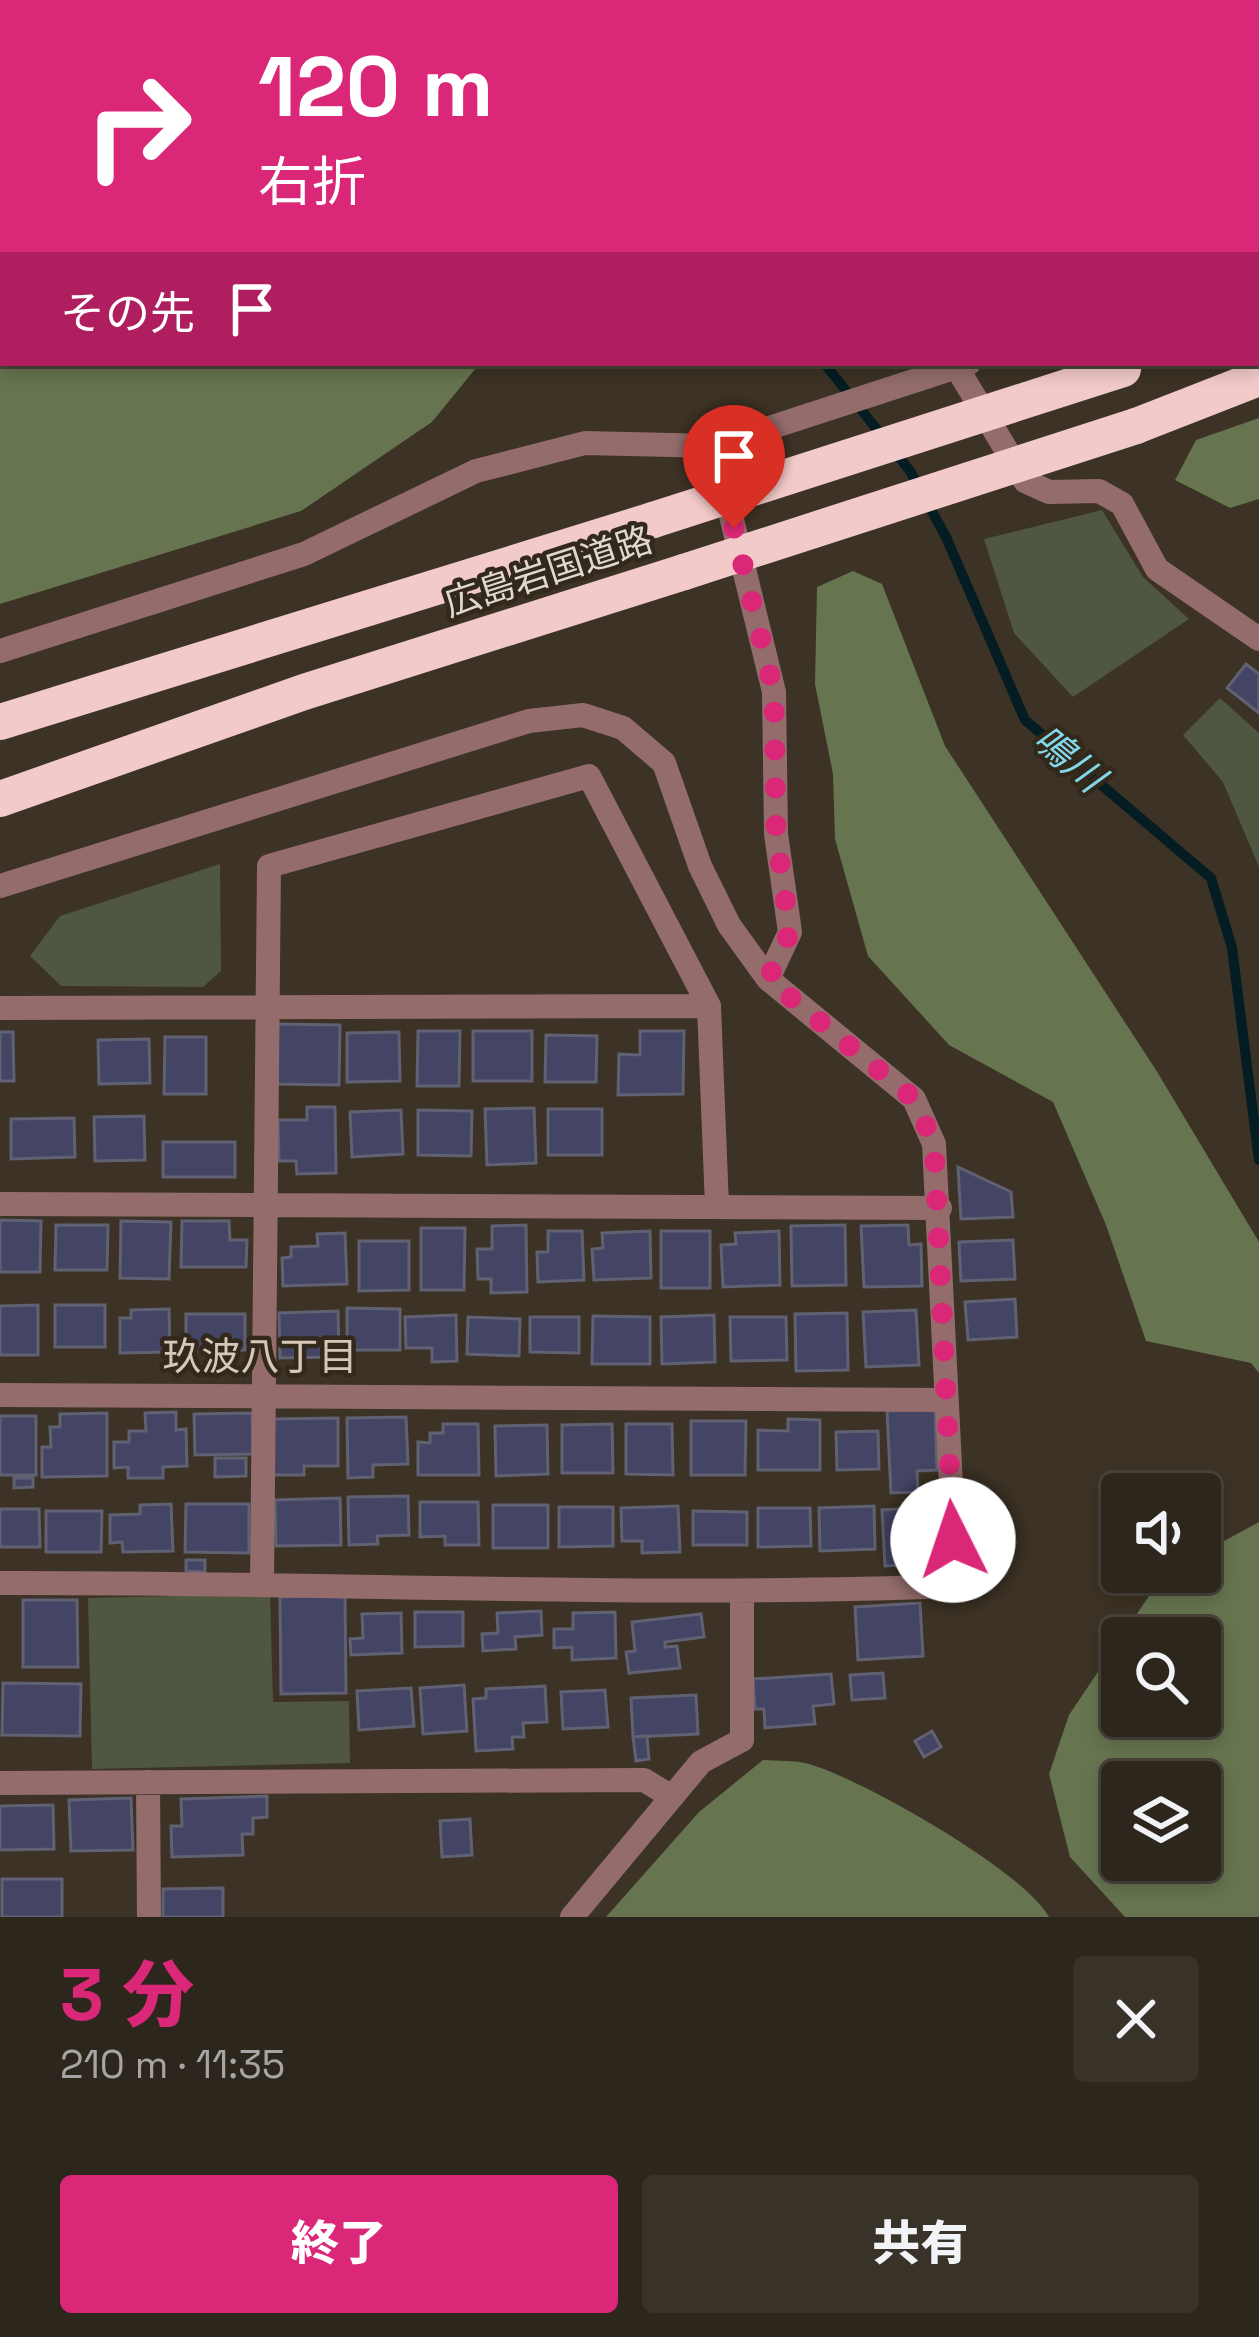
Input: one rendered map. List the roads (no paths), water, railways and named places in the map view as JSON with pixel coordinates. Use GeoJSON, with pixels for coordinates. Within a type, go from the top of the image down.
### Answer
{"type":"FeatureCollection","features":[{"type":"Feature","properties":{"kind":"highway","name":"広島岩国道路"},"geometry":{"type":"LineString","coordinates":[[0,722],[1131,366]]}},
{"type":"Feature","properties":{"kind":"highway","name":"広島岩国道路"},"geometry":{"type":"LineString","coordinates":[[0,799],[304,692],[1136,426],[1259,378]]}},
{"type":"Feature","properties":{"kind":"street"},"geometry":{"type":"LineString","coordinates":[[0,651],[304,554],[476,471],[585,443],[714,446],[960,366]]}},
{"type":"Feature","properties":{"kind":"street"},"geometry":{"type":"LineString","coordinates":[[964,366],[1025,481],[1049,492],[1099,490],[1122,504],[1157,569],[1259,639]]}},
{"type":"Feature","properties":{"kind":"street"},"geometry":{"type":"LineString","coordinates":[[714,446],[774,692],[776,834],[790,932],[768,979]]}},
{"type":"Feature","properties":{"kind":"street"},"geometry":{"type":"LineString","coordinates":[[0,886],[529,721],[583,715],[623,728],[664,764],[720,905],[768,979],[914,1099],[934,1144],[956,1586],[742,1594],[262,1582],[0,1583]]}},
{"type":"Feature","properties":{"kind":"street"},"geometry":{"type":"LineString","coordinates":[[262,1582],[269,866],[590,776],[709,1006],[717,1206]]}},
{"type":"Feature","properties":{"kind":"street"},"geometry":{"type":"LineString","coordinates":[[0,1008],[709,1006]]}},
{"type":"Feature","properties":{"kind":"street"},"geometry":{"type":"LineString","coordinates":[[0,1204],[940,1208]]}},
{"type":"Feature","properties":{"kind":"street"},"geometry":{"type":"LineString","coordinates":[[0,1395],[944,1400]]}},
{"type":"Feature","properties":{"kind":"street"},"geometry":{"type":"LineString","coordinates":[[572,1917],[701,1762],[742,1740],[742,1594]]}},
{"type":"Feature","properties":{"kind":"street"},"geometry":{"type":"LineString","coordinates":[[0,1783],[644,1780],[672,1797]]}},
{"type":"Feature","properties":{"kind":"street"},"geometry":{"type":"LineString","coordinates":[[148,1782],[149,1917]]}},
{"type":"Feature","properties":{"kind":"waterway","name":"鳴川"},"geometry":{"type":"LineString","coordinates":[[826,366],[910,471],[946,537],[1025,720],[1211,878],[1232,948],[1259,1160]]}},
{"type":"Feature","properties":{"kind":"district","name":"玖波八丁目"},"geometry":{"type":"Point","coordinates":[260,1356]}}]}
